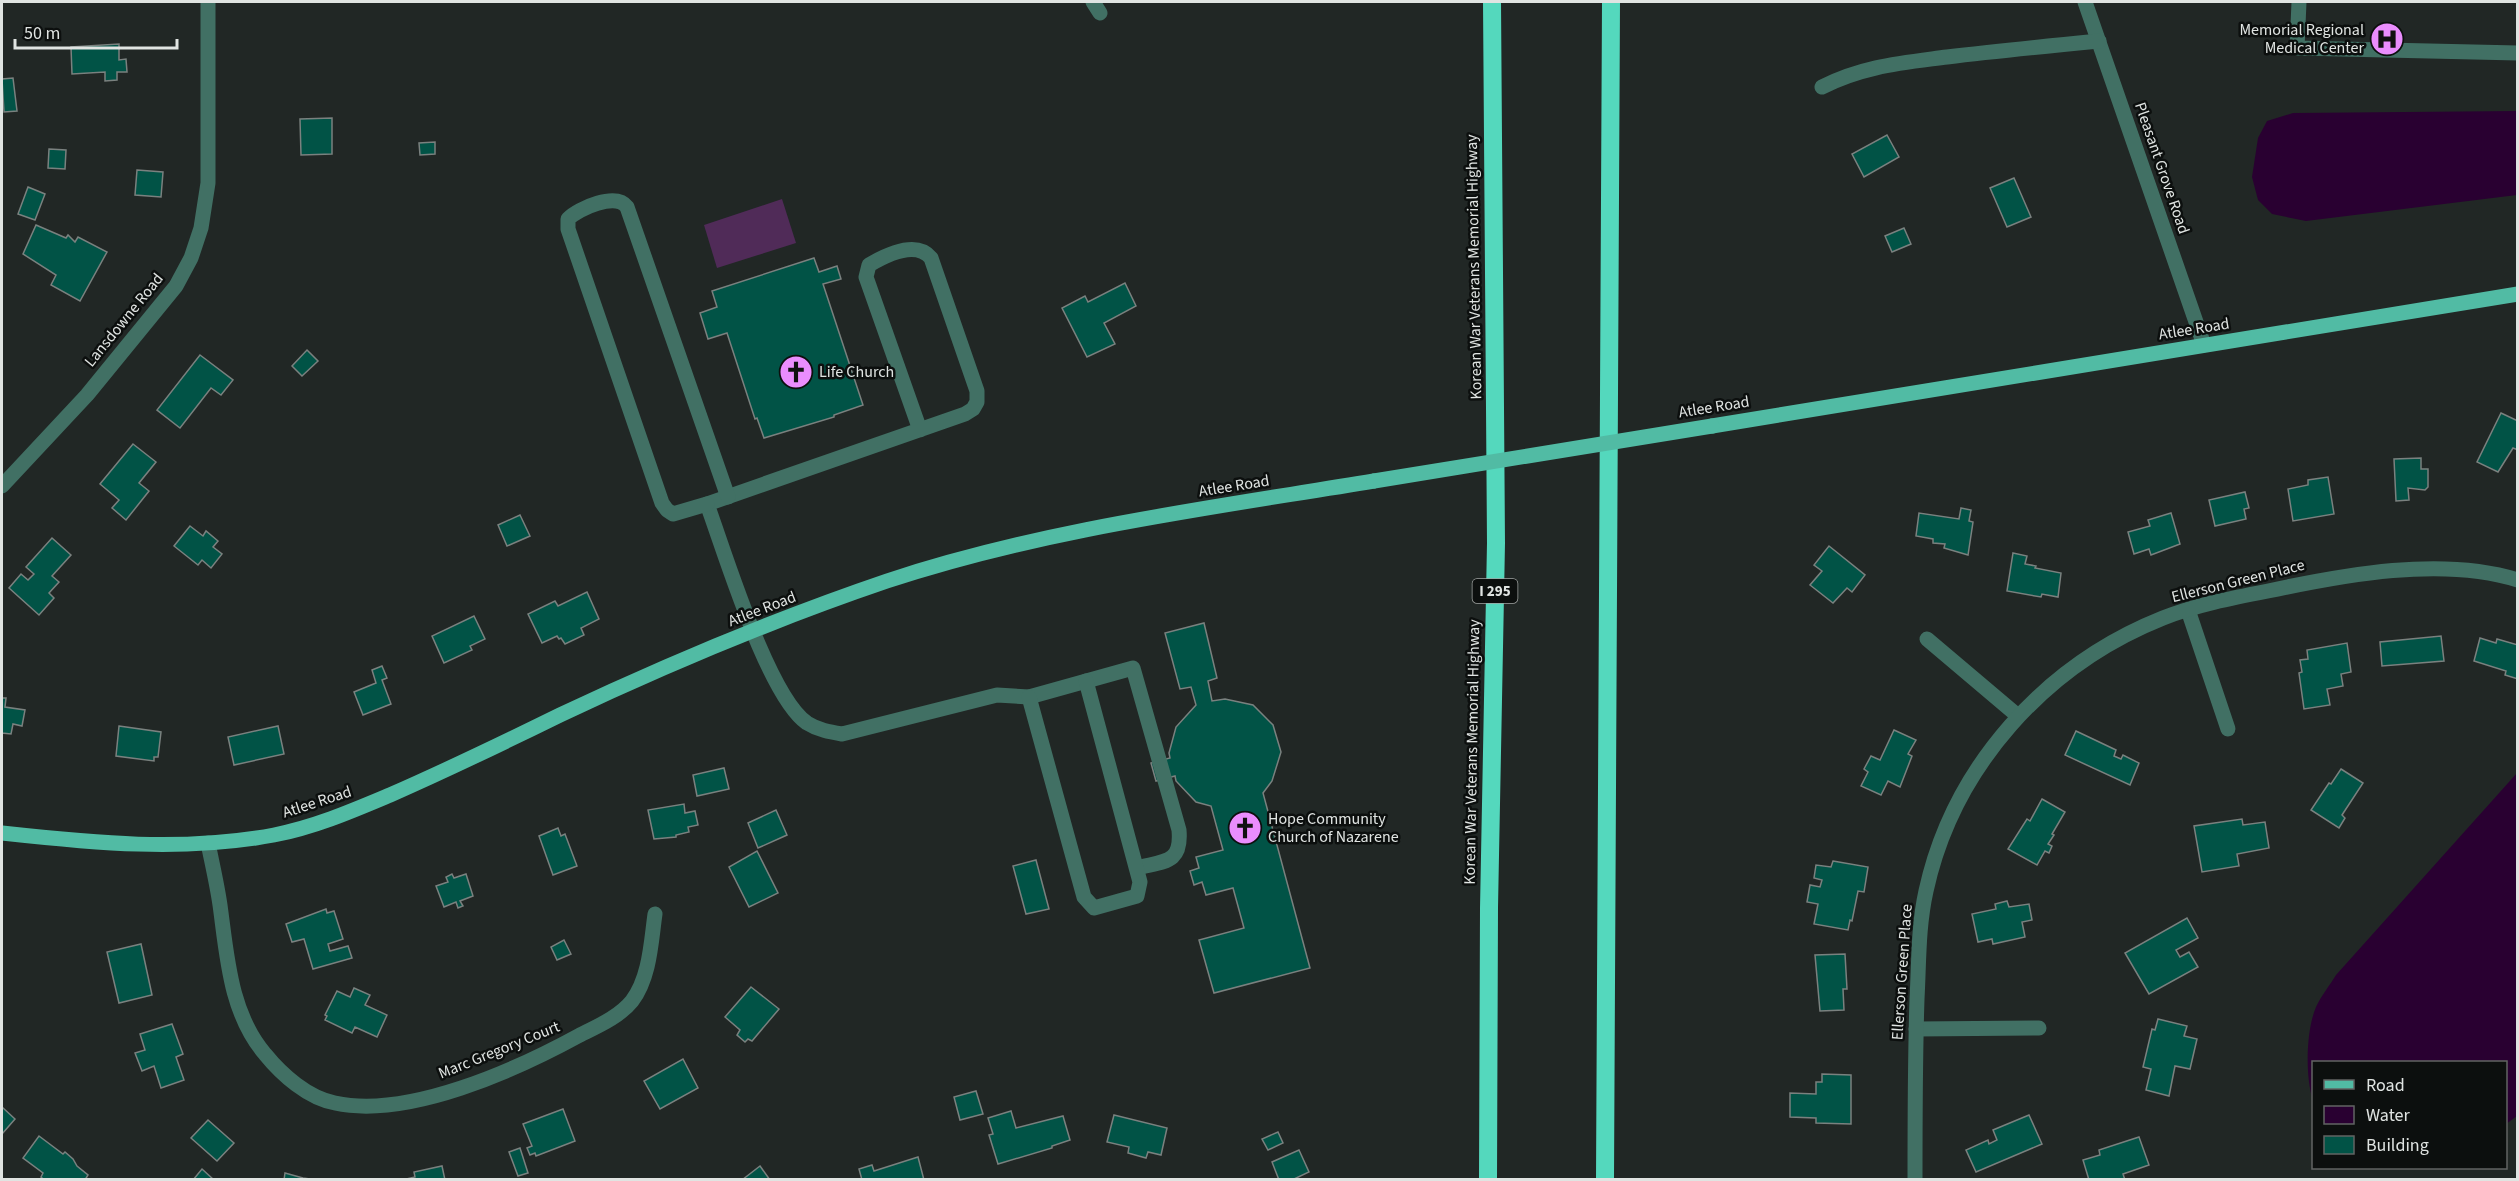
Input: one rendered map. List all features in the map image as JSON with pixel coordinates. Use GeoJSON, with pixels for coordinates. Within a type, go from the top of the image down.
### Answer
{"type":"FeatureCollection","features":[{"type":"Feature","properties":{"kind":"highway","name":"Korean War Veterans Memorial Highway"},"geometry":{"type":"LineString","coordinates":[[1488,1179],[1489,908],[1496,543],[1492,2]]}},
{"type":"Feature","properties":{"kind":"highway"},"geometry":{"type":"LineString","coordinates":[[1605,1179],[1611,2]]}},
{"type":"Feature","properties":{"kind":"main road","name":"Atlee Road"},"geometry":{"type":"LineString","coordinates":[[2,833],[83,842],[166,846],[272,835],[339,816],[439,773],[596,698],[753,630],[887,581],[1050,537],[1174,514],[2517,294]]}},
{"type":"Feature","properties":{"kind":"street","name":"Lansdowne Road"},"geometry":{"type":"LineString","coordinates":[[2,486],[94,386],[176,286],[191,258],[201,228],[208,183],[208,2]]}},
{"type":"Feature","properties":{"kind":"street","name":"Pleasant Grove Road"},"geometry":{"type":"LineString","coordinates":[[2085,2],[2204,345]]}},
{"type":"Feature","properties":{"kind":"street"},"geometry":{"type":"LineString","coordinates":[[2299,2],[2297,48],[2517,53]]}},
{"type":"Feature","properties":{"kind":"street"},"geometry":{"type":"LineString","coordinates":[[1822,87],[1842,77],[1872,68],[2016,48],[2099,41]]}},
{"type":"Feature","properties":{"kind":"street"},"geometry":{"type":"LineString","coordinates":[[728,497],[627,207],[621,201],[611,200],[576,212],[568,219],[568,229],[666,510],[673,514],[707,504],[728,497],[920,430],[973,409],[977,402],[977,391],[932,258],[922,249],[908,249],[874,262],[869,266],[866,277],[920,430]]}},
{"type":"Feature","properties":{"kind":"street"},"geometry":{"type":"LineString","coordinates":[[707,504],[753,630],[781,691],[807,723],[824,731],[842,734],[997,695],[1029,697],[1133,668],[1180,840],[1180,850],[1174,856],[1137,868]]}},
{"type":"Feature","properties":{"kind":"street","name":"Ellerson Green Place"},"geometry":{"type":"LineString","coordinates":[[1915,1179],[1916,1029],[1920,935],[1926,892],[1937,850],[1953,810],[1974,773],[2018,716],[2048,687],[2075,666],[2120,638],[2188,610],[2321,580],[2379,572],[2423,570],[2479,572],[2517,580]]}},
{"type":"Feature","properties":{"kind":"street"},"geometry":{"type":"LineString","coordinates":[[2188,610],[2228,729]]}},
{"type":"Feature","properties":{"kind":"street"},"geometry":{"type":"LineString","coordinates":[[1927,639],[2018,716]]}},
{"type":"Feature","properties":{"kind":"street"},"geometry":{"type":"LineString","coordinates":[[1029,697],[1083,897],[1094,908],[1137,896],[1140,882],[1137,868],[1086,681]]}},
{"type":"Feature","properties":{"kind":"street","name":"Marc Gregory Court"},"geometry":{"type":"LineString","coordinates":[[208,843],[220,903],[226,957],[236,997],[248,1029],[265,1054],[286,1076],[311,1093],[332,1103],[348,1106],[396,1104],[435,1096],[499,1073],[558,1047],[617,1015],[631,1002],[647,968],[655,914]]}},
{"type":"Feature","properties":{"kind":"street"},"geometry":{"type":"LineString","coordinates":[[1916,1029],[2038,1028]]}},
{"type":"Feature","properties":{"kind":"shaded area"},"geometry":{"type":"Polygon","coordinates":[[[782,199],[796,243],[717,268],[704,225],[782,199]]]}},
{"type":"Feature","properties":{"kind":"water"},"geometry":{"type":"Polygon","coordinates":[[[2517,111],[2517,195],[2306,221],[2272,214],[2258,200],[2252,177],[2258,138],[2267,121],[2293,113],[2517,111]]]}},
{"type":"Feature","properties":{"kind":"water"},"geometry":{"type":"Polygon","coordinates":[[[2517,773],[2517,1116],[2507,1123],[2507,1061],[2312,1061],[2312,1097],[2308,1067],[2310,1028],[2316,1007],[2336,975],[2517,773]]]}},
{"type":"Feature","properties":{"kind":"building"},"geometry":{"type":"Polygon","coordinates":[[[119,44],[119,60],[126,59],[127,72],[117,72],[117,80],[105,81],[105,72],[72,74],[71,47],[119,44]]]}},
{"type":"Feature","properties":{"kind":"building"},"geometry":{"type":"Polygon","coordinates":[[[13,78],[17,111],[4,112],[2,79],[13,78]]]}},
{"type":"Feature","properties":{"kind":"building"},"geometry":{"type":"Polygon","coordinates":[[[332,118],[332,154],[301,155],[300,119],[332,118]]]}},
{"type":"Feature","properties":{"kind":"building"},"geometry":{"type":"Polygon","coordinates":[[[1887,135],[1899,157],[1864,177],[1852,154],[1887,135]]]}},
{"type":"Feature","properties":{"kind":"building"},"geometry":{"type":"Polygon","coordinates":[[[435,142],[435,154],[420,155],[419,143],[435,142]]]}},
{"type":"Feature","properties":{"kind":"building"},"geometry":{"type":"Polygon","coordinates":[[[49,149],[66,150],[65,169],[48,168],[49,149]]]}},
{"type":"Feature","properties":{"kind":"building"},"geometry":{"type":"Polygon","coordinates":[[[137,170],[163,172],[161,197],[135,195],[137,170]]]}},
{"type":"Feature","properties":{"kind":"building"},"geometry":{"type":"Polygon","coordinates":[[[2014,178],[2031,217],[2007,227],[1990,188],[2014,178]]]}},
{"type":"Feature","properties":{"kind":"building"},"geometry":{"type":"Polygon","coordinates":[[[28,187],[45,194],[35,220],[18,214],[28,187]]]}},
{"type":"Feature","properties":{"kind":"building"},"geometry":{"type":"Polygon","coordinates":[[[36,225],[66,238],[68,235],[75,242],[78,237],[107,252],[80,301],[51,285],[56,275],[23,254],[36,225]]]}},
{"type":"Feature","properties":{"kind":"building"},"geometry":{"type":"Polygon","coordinates":[[[1904,228],[1911,244],[1892,252],[1885,236],[1904,228]]]}},
{"type":"Feature","properties":{"kind":"building","name":"Life Church"},"geometry":{"type":"Polygon","coordinates":[[[814,258],[819,272],[837,266],[841,279],[823,284],[863,405],[834,415],[834,417],[764,438],[757,418],[755,419],[727,333],[708,339],[700,313],[717,307],[712,291],[814,258]]]}},
{"type":"Feature","properties":{"kind":"building"},"geometry":{"type":"Polygon","coordinates":[[[1125,283],[1136,306],[1104,323],[1115,344],[1087,357],[1062,308],[1085,296],[1088,302],[1125,283]]]}},
{"type":"Feature","properties":{"kind":"building"},"geometry":{"type":"Polygon","coordinates":[[[307,350],[318,361],[302,376],[292,366],[307,350]]]}},
{"type":"Feature","properties":{"kind":"building"},"geometry":{"type":"Polygon","coordinates":[[[200,355],[233,380],[221,395],[211,388],[180,428],[157,410],[200,355]]]}},
{"type":"Feature","properties":{"kind":"building"},"geometry":{"type":"Polygon","coordinates":[[[2501,413],[2518,421],[2518,450],[2513,448],[2498,472],[2477,462],[2501,413]]]}},
{"type":"Feature","properties":{"kind":"building"},"geometry":{"type":"Polygon","coordinates":[[[133,444],[156,462],[139,483],[149,491],[126,520],[112,508],[119,500],[100,484],[133,444]]]}},
{"type":"Feature","properties":{"kind":"building"},"geometry":{"type":"Polygon","coordinates":[[[2421,458],[2421,469],[2428,469],[2428,487],[2425,490],[2408,488],[2409,500],[2396,501],[2394,459],[2421,458]]]}},
{"type":"Feature","properties":{"kind":"building"},"geometry":{"type":"Polygon","coordinates":[[[2328,477],[2334,514],[2293,521],[2288,489],[2308,485],[2308,480],[2328,477]]]}},
{"type":"Feature","properties":{"kind":"building"},"geometry":{"type":"Polygon","coordinates":[[[2245,492],[2249,508],[2244,509],[2246,519],[2215,526],[2209,500],[2245,492]]]}},
{"type":"Feature","properties":{"kind":"building"},"geometry":{"type":"Polygon","coordinates":[[[1961,508],[1971,510],[1969,521],[1973,522],[1968,555],[1944,548],[1945,544],[1933,543],[1933,539],[1916,536],[1919,513],[1959,519],[1961,508]]]}},
{"type":"Feature","properties":{"kind":"building"},"geometry":{"type":"Polygon","coordinates":[[[2171,513],[2180,544],[2151,555],[2149,549],[2134,554],[2128,532],[2150,526],[2148,520],[2171,513]]]}},
{"type":"Feature","properties":{"kind":"building"},"geometry":{"type":"Polygon","coordinates":[[[520,515],[530,536],[507,546],[498,525],[520,515]]]}},
{"type":"Feature","properties":{"kind":"building"},"geometry":{"type":"Polygon","coordinates":[[[190,526],[203,536],[206,531],[218,541],[213,547],[222,554],[211,568],[202,560],[198,565],[174,546],[190,526]]]}},
{"type":"Feature","properties":{"kind":"building"},"geometry":{"type":"Polygon","coordinates":[[[52,538],[71,555],[52,576],[59,582],[49,593],[54,598],[39,615],[9,588],[21,574],[28,580],[34,574],[26,567],[52,538]]]}},
{"type":"Feature","properties":{"kind":"building"},"geometry":{"type":"Polygon","coordinates":[[[1829,546],[1865,575],[1852,592],[1847,588],[1833,603],[1810,585],[1822,571],[1814,565],[1829,546]]]}},
{"type":"Feature","properties":{"kind":"building"},"geometry":{"type":"Polygon","coordinates":[[[2013,553],[2027,556],[2025,564],[2061,573],[2058,597],[2042,594],[2041,597],[2007,591],[2013,553]]]}},
{"type":"Feature","properties":{"kind":"building"},"geometry":{"type":"Polygon","coordinates":[[[587,592],[599,619],[581,628],[584,635],[565,644],[557,636],[542,643],[528,614],[555,601],[558,606],[587,592]]]}},
{"type":"Feature","properties":{"kind":"building"},"geometry":{"type":"Polygon","coordinates":[[[474,616],[485,639],[470,646],[472,650],[444,663],[432,636],[474,616]]]}},
{"type":"Feature","properties":{"kind":"building","name":"Hope Community Church of Nazarene"},"geometry":{"type":"Polygon","coordinates":[[[1204,623],[1217,678],[1208,681],[1212,701],[1225,699],[1253,705],[1273,725],[1281,752],[1272,781],[1263,793],[1310,968],[1214,993],[1199,940],[1244,928],[1233,888],[1206,895],[1202,882],[1194,885],[1190,871],[1199,868],[1196,857],[1223,850],[1211,806],[1196,802],[1176,781],[1175,776],[1156,781],[1151,763],[1170,758],[1169,753],[1176,727],[1196,705],[1191,687],[1180,689],[1165,633],[1204,623]]]}},
{"type":"Feature","properties":{"kind":"building"},"geometry":{"type":"Polygon","coordinates":[[[2441,636],[2444,661],[2382,666],[2380,642],[2441,636]]]}},
{"type":"Feature","properties":{"kind":"building"},"geometry":{"type":"Polygon","coordinates":[[[2480,638],[2496,643],[2497,639],[2518,645],[2518,679],[2505,675],[2506,671],[2474,661],[2480,638]]]}},
{"type":"Feature","properties":{"kind":"building"},"geometry":{"type":"Polygon","coordinates":[[[2347,643],[2351,672],[2341,674],[2343,686],[2327,689],[2330,705],[2304,709],[2299,673],[2302,672],[2300,660],[2308,659],[2307,650],[2347,643]]]}},
{"type":"Feature","properties":{"kind":"building"},"geometry":{"type":"Polygon","coordinates":[[[382,666],[387,678],[382,680],[391,704],[363,715],[354,692],[376,683],[372,670],[382,666]]]}},
{"type":"Feature","properties":{"kind":"building"},"geometry":{"type":"Polygon","coordinates":[[[2,698],[6,698],[5,707],[25,710],[22,726],[13,724],[11,734],[2,733],[2,698]]]}},
{"type":"Feature","properties":{"kind":"building"},"geometry":{"type":"Polygon","coordinates":[[[119,726],[161,732],[158,757],[154,757],[154,761],[116,756],[119,726]]]}},
{"type":"Feature","properties":{"kind":"building"},"geometry":{"type":"Polygon","coordinates":[[[278,726],[284,754],[234,765],[228,737],[278,726]]]}},
{"type":"Feature","properties":{"kind":"building"},"geometry":{"type":"Polygon","coordinates":[[[1894,730],[1916,740],[1908,754],[1912,756],[1900,787],[1888,781],[1881,795],[1861,786],[1868,772],[1864,769],[1871,756],[1880,760],[1894,730]]]}},
{"type":"Feature","properties":{"kind":"building"},"geometry":{"type":"Polygon","coordinates":[[[2076,731],[2116,750],[2114,756],[2121,759],[2123,755],[2139,763],[2130,785],[2065,755],[2076,731]]]}},
{"type":"Feature","properties":{"kind":"building"},"geometry":{"type":"Polygon","coordinates":[[[724,768],[729,789],[697,796],[693,775],[724,768]]]}},
{"type":"Feature","properties":{"kind":"building"},"geometry":{"type":"Polygon","coordinates":[[[2341,769],[2363,783],[2342,815],[2345,818],[2339,828],[2311,810],[2341,769]]]}},
{"type":"Feature","properties":{"kind":"building"},"geometry":{"type":"Polygon","coordinates":[[[2042,799],[2065,812],[2048,844],[2052,846],[2049,853],[2045,851],[2037,865],[2008,849],[2027,819],[2030,821],[2042,799]]]}},
{"type":"Feature","properties":{"kind":"building"},"geometry":{"type":"Polygon","coordinates":[[[684,804],[685,813],[695,811],[698,825],[688,827],[689,832],[676,835],[676,837],[654,839],[648,810],[684,804]]]}},
{"type":"Feature","properties":{"kind":"building"},"geometry":{"type":"Polygon","coordinates":[[[776,810],[787,835],[758,848],[748,823],[776,810]]]}},
{"type":"Feature","properties":{"kind":"building"},"geometry":{"type":"Polygon","coordinates":[[[2242,819],[2243,825],[2265,822],[2269,848],[2237,854],[2239,866],[2202,872],[2194,826],[2242,819]]]}},
{"type":"Feature","properties":{"kind":"building"},"geometry":{"type":"Polygon","coordinates":[[[558,828],[561,836],[565,834],[577,866],[553,875],[539,836],[558,828]]]}},
{"type":"Feature","properties":{"kind":"building"},"geometry":{"type":"Polygon","coordinates":[[[757,851],[778,893],[749,907],[729,867],[757,851]]]}},
{"type":"Feature","properties":{"kind":"building"},"geometry":{"type":"Polygon","coordinates":[[[1036,860],[1049,909],[1026,914],[1013,866],[1036,860]]]}},
{"type":"Feature","properties":{"kind":"building"},"geometry":{"type":"Polygon","coordinates":[[[1833,861],[1868,867],[1864,892],[1858,891],[1848,930],[1814,924],[1818,904],[1807,902],[1810,885],[1820,887],[1822,880],[1814,878],[1816,865],[1831,867],[1833,861]]]}},
{"type":"Feature","properties":{"kind":"building"},"geometry":{"type":"Polygon","coordinates":[[[452,874],[454,878],[466,874],[473,896],[460,901],[463,906],[458,908],[456,902],[444,907],[436,886],[448,882],[446,877],[452,874]]]}},
{"type":"Feature","properties":{"kind":"building"},"geometry":{"type":"Polygon","coordinates":[[[2007,901],[2009,907],[2029,904],[2032,920],[2022,922],[2025,937],[1993,944],[1992,939],[1978,942],[1972,914],[1996,909],[1995,904],[2007,901]]]}},
{"type":"Feature","properties":{"kind":"building"},"geometry":{"type":"Polygon","coordinates":[[[326,909],[327,913],[334,911],[343,939],[328,944],[330,951],[348,946],[352,958],[313,969],[304,939],[292,942],[286,924],[326,909]]]}},
{"type":"Feature","properties":{"kind":"building"},"geometry":{"type":"Polygon","coordinates":[[[2187,918],[2198,938],[2176,950],[2180,957],[2189,952],[2198,967],[2149,994],[2125,953],[2187,918]]]}},
{"type":"Feature","properties":{"kind":"building"},"geometry":{"type":"Polygon","coordinates":[[[564,940],[571,954],[557,960],[551,947],[564,940]]]}},
{"type":"Feature","properties":{"kind":"building"},"geometry":{"type":"Polygon","coordinates":[[[141,944],[152,995],[119,1003],[107,952],[141,944]]]}},
{"type":"Feature","properties":{"kind":"building"},"geometry":{"type":"Polygon","coordinates":[[[1845,954],[1847,989],[1843,989],[1844,1010],[1820,1011],[1815,955],[1845,954]]]}},
{"type":"Feature","properties":{"kind":"building"},"geometry":{"type":"Polygon","coordinates":[[[751,987],[779,1009],[752,1041],[748,1039],[745,1042],[737,1035],[740,1030],[725,1017],[751,987]]]}},
{"type":"Feature","properties":{"kind":"building"},"geometry":{"type":"Polygon","coordinates":[[[354,988],[370,995],[365,1005],[387,1015],[377,1037],[355,1027],[352,1033],[325,1020],[327,1016],[325,1015],[337,991],[350,997],[354,988]]]}},
{"type":"Feature","properties":{"kind":"building"},"geometry":{"type":"Polygon","coordinates":[[[2158,1019],[2187,1026],[2184,1036],[2197,1039],[2190,1069],[2175,1066],[2169,1096],[2146,1090],[2151,1069],[2143,1067],[2152,1029],[2155,1030],[2158,1019]]]}},
{"type":"Feature","properties":{"kind":"building"},"geometry":{"type":"Polygon","coordinates":[[[172,1024],[183,1054],[176,1057],[184,1080],[161,1088],[154,1066],[142,1071],[135,1053],[145,1050],[140,1034],[172,1024]]]}},
{"type":"Feature","properties":{"kind":"building"},"geometry":{"type":"Polygon","coordinates":[[[683,1059],[698,1088],[660,1109],[644,1081],[683,1059]]]}},
{"type":"Feature","properties":{"kind":"building"},"geometry":{"type":"Polygon","coordinates":[[[1822,1074],[1851,1075],[1851,1124],[1816,1123],[1816,1118],[1790,1117],[1790,1093],[1816,1094],[1816,1082],[1822,1082],[1822,1074]]]}},
{"type":"Feature","properties":{"kind":"building"},"geometry":{"type":"Polygon","coordinates":[[[976,1091],[983,1114],[960,1120],[954,1097],[976,1091]]]}},
{"type":"Feature","properties":{"kind":"building"},"geometry":{"type":"Polygon","coordinates":[[[2,1107],[15,1119],[2,1134],[2,1107]]]}},
{"type":"Feature","properties":{"kind":"building"},"geometry":{"type":"Polygon","coordinates":[[[563,1109],[575,1141],[536,1156],[535,1153],[530,1155],[527,1148],[532,1146],[523,1124],[563,1109]]]}},
{"type":"Feature","properties":{"kind":"building"},"geometry":{"type":"Polygon","coordinates":[[[1011,1111],[1016,1128],[1063,1116],[1070,1140],[1052,1146],[1052,1148],[998,1164],[989,1135],[993,1134],[988,1118],[1011,1111]]]}},
{"type":"Feature","properties":{"kind":"building"},"geometry":{"type":"Polygon","coordinates":[[[1114,1115],[1167,1128],[1161,1155],[1148,1152],[1146,1158],[1128,1153],[1129,1147],[1107,1142],[1114,1115]]]}},
{"type":"Feature","properties":{"kind":"building"},"geometry":{"type":"Polygon","coordinates":[[[2029,1115],[2042,1144],[1976,1172],[1966,1150],[1988,1140],[1989,1144],[1997,1140],[1993,1130],[2029,1115]]]}},
{"type":"Feature","properties":{"kind":"building"},"geometry":{"type":"Polygon","coordinates":[[[208,1120],[234,1143],[217,1161],[191,1138],[208,1120]]]}},
{"type":"Feature","properties":{"kind":"building"},"geometry":{"type":"Polygon","coordinates":[[[1278,1132],[1283,1143],[1268,1150],[1262,1139],[1278,1132]]]}},
{"type":"Feature","properties":{"kind":"building"},"geometry":{"type":"Polygon","coordinates":[[[39,1136],[73,1159],[77,1166],[88,1175],[85,1180],[44,1180],[41,1177],[43,1173],[23,1158],[39,1136]]]}},
{"type":"Feature","properties":{"kind":"building"},"geometry":{"type":"Polygon","coordinates":[[[2139,1137],[2149,1165],[2123,1174],[2125,1180],[2089,1180],[2083,1160],[2100,1155],[2099,1150],[2139,1137]]]}},
{"type":"Feature","properties":{"kind":"building"},"geometry":{"type":"Polygon","coordinates":[[[520,1148],[528,1173],[518,1176],[509,1152],[520,1148]]]}},
{"type":"Feature","properties":{"kind":"building"},"geometry":{"type":"Polygon","coordinates":[[[1299,1150],[1309,1172],[1292,1180],[1279,1180],[1272,1162],[1299,1150]]]}},
{"type":"Feature","properties":{"kind":"building"},"geometry":{"type":"Polygon","coordinates":[[[918,1157],[924,1180],[862,1180],[859,1169],[872,1165],[874,1171],[918,1157]]]}},
{"type":"Feature","properties":{"kind":"building"},"geometry":{"type":"Polygon","coordinates":[[[442,1166],[445,1180],[402,1180],[415,1177],[414,1172],[442,1166]]]}},
{"type":"Feature","properties":{"kind":"building"},"geometry":{"type":"Polygon","coordinates":[[[760,1166],[770,1180],[742,1180],[760,1166]]]}},
{"type":"Feature","properties":{"kind":"building"},"geometry":{"type":"Polygon","coordinates":[[[202,1169],[214,1180],[193,1180],[202,1169]]]}},
{"type":"Feature","properties":{"kind":"building"},"geometry":{"type":"Polygon","coordinates":[[[285,1173],[303,1178],[317,1180],[284,1180],[285,1173]]]}},
{"type":"Feature","properties":{"kind":"place","name":"Memorial Regional Medical Center"},"geometry":{"type":"Point","coordinates":[2387,39]}},
{"type":"Feature","properties":{"kind":"place","name":"Life Church"},"geometry":{"type":"Point","coordinates":[796,372]}},
{"type":"Feature","properties":{"kind":"place","name":"Hope Community Church of Nazarene"},"geometry":{"type":"Point","coordinates":[1245,828]}}]}
